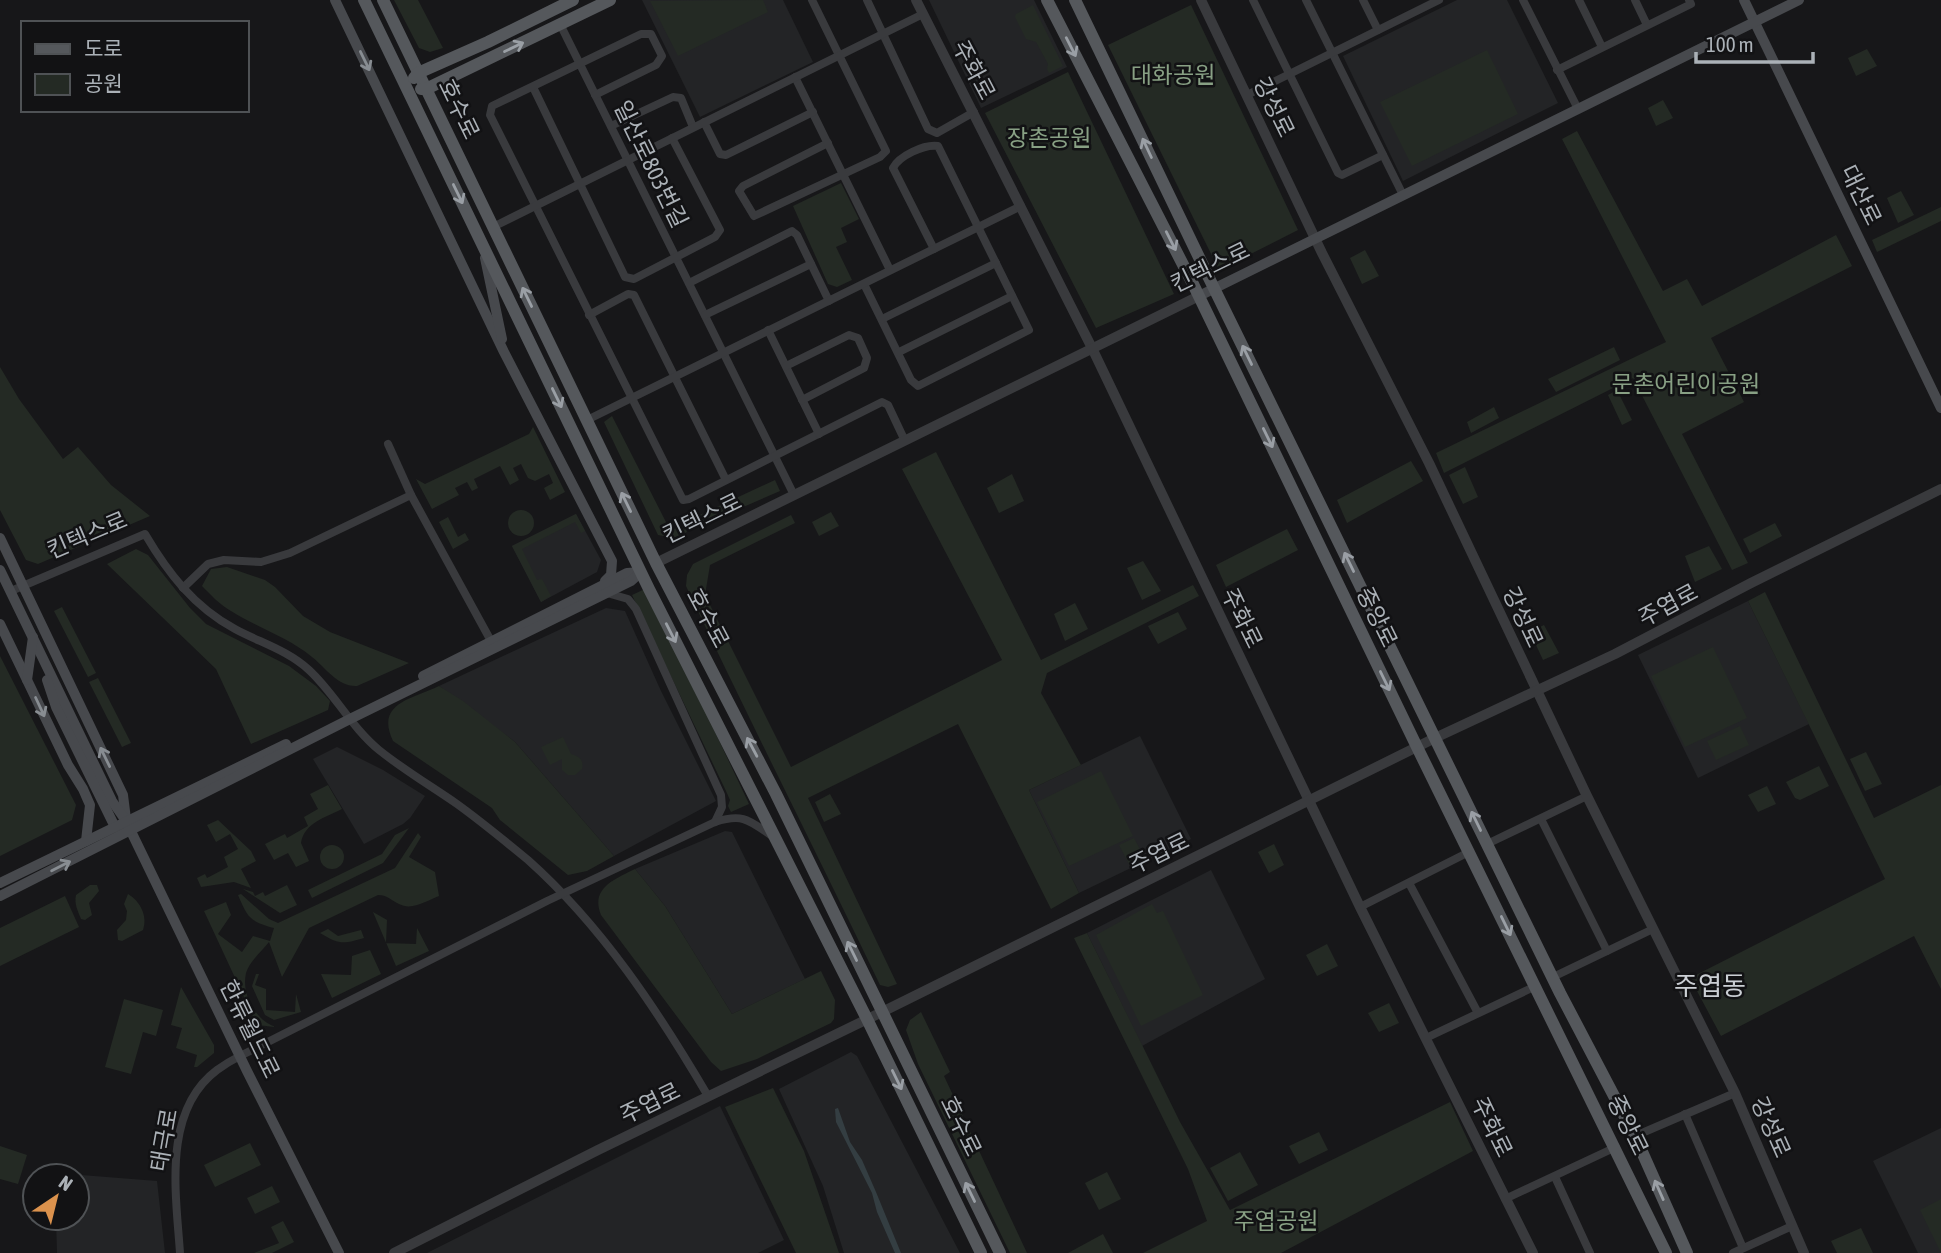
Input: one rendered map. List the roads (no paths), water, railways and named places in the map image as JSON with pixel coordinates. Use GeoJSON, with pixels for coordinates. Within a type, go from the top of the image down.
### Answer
{"type":"FeatureCollection","features":[{"type":"Feature","properties":{"kind":"main road"},"geometry":{"type":"LineString","coordinates":[[335,0],[504,352],[612,561],[611,575],[604,589]]}},
{"type":"Feature","properties":{"kind":"main road","name":"호수로"},"geometry":{"type":"LineString","coordinates":[[364,0],[641,572],[867,1018],[981,1253]]}},
{"type":"Feature","properties":{"kind":"main road","name":"호수로"},"geometry":{"type":"LineString","coordinates":[[383,0],[656,564],[776,794],[1000,1253]]}},
{"type":"Feature","properties":{"kind":"main road"},"geometry":{"type":"LineString","coordinates":[[406,88],[418,73],[573,0]]}},
{"type":"Feature","properties":{"kind":"main road"},"geometry":{"type":"LineString","coordinates":[[406,88],[426,89],[610,0]]}},
{"type":"Feature","properties":{"kind":"main road","name":"중앙로"},"geometry":{"type":"LineString","coordinates":[[1047,0],[1199,296],[1666,1253]]}},
{"type":"Feature","properties":{"kind":"main road","name":"중앙로"},"geometry":{"type":"LineString","coordinates":[[1075,0],[1487,844],[1635,1136],[1687,1253]]}},
{"type":"Feature","properties":{"kind":"main road","name":"대산로"},"geometry":{"type":"LineString","coordinates":[[1744,0],[1941,408]]}},
{"type":"Feature","properties":{"kind":"main road","name":"킨텍스로"},"geometry":{"type":"LineString","coordinates":[[1199,296],[1798,0]]}},
{"type":"Feature","properties":{"kind":"main road"},"geometry":{"type":"LineString","coordinates":[[469,68],[462,69],[459,64],[477,55],[482,45]]}},
{"type":"Feature","properties":{"kind":"main road"},"geometry":{"type":"LineString","coordinates":[[428,131],[429,125],[433,125],[448,154],[459,158]]}},
{"type":"Feature","properties":{"kind":"main road"},"geometry":{"type":"LineString","coordinates":[[482,244],[504,352]]}},
{"type":"Feature","properties":{"kind":"main road"},"geometry":{"type":"LineString","coordinates":[[0,538],[123,795],[128,826]]}},
{"type":"Feature","properties":{"kind":"main road","name":"킨텍스로"},"geometry":{"type":"LineString","coordinates":[[0,896],[128,826],[604,589],[627,573],[641,572],[656,564]]}},
{"type":"Feature","properties":{"kind":"main road"},"geometry":{"type":"LineString","coordinates":[[0,570],[111,801],[128,826]]}},
{"type":"Feature","properties":{"kind":"main road","name":"킨텍스로"},"geometry":{"type":"LineString","coordinates":[[348,717],[491,641],[604,589]]}},
{"type":"Feature","properties":{"kind":"main road"},"geometry":{"type":"LineString","coordinates":[[0,624],[90,805],[86,841]]}},
{"type":"Feature","properties":{"kind":"main road"},"geometry":{"type":"LineString","coordinates":[[27,680],[33,637]]}},
{"type":"Feature","properties":{"kind":"main road"},"geometry":{"type":"LineString","coordinates":[[33,637],[56,707],[115,827]]}},
{"type":"Feature","properties":{"kind":"main road","name":"킨텍스로"},"geometry":{"type":"LineString","coordinates":[[0,883],[115,827],[128,826]]}},
{"type":"Feature","properties":{"kind":"main road","name":"한류월드로"},"geometry":{"type":"LineString","coordinates":[[128,826],[339,1253]]}},
{"type":"Feature","properties":{"kind":"street"},"geometry":{"type":"LineString","coordinates":[[811,0],[886,151],[845,179],[754,216],[739,191],[743,186],[828,143]]}},
{"type":"Feature","properties":{"kind":"street"},"geometry":{"type":"LineString","coordinates":[[867,0],[929,129],[937,133],[974,111]]}},
{"type":"Feature","properties":{"kind":"street","name":"주화로"},"geometry":{"type":"LineString","coordinates":[[916,0],[1092,348],[1360,907],[1533,1253]]}},
{"type":"Feature","properties":{"kind":"street","name":"강성로"},"geometry":{"type":"LineString","coordinates":[[1201,0],[1429,463],[1587,796],[1735,1093],[1804,1253]]}},
{"type":"Feature","properties":{"kind":"street"},"geometry":{"type":"LineString","coordinates":[[1253,0],[1338,173],[1342,175],[1383,155]]}},
{"type":"Feature","properties":{"kind":"street"},"geometry":{"type":"LineString","coordinates":[[1306,0],[1404,195]]}},
{"type":"Feature","properties":{"kind":"street"},"geometry":{"type":"LineString","coordinates":[[1363,0],[1378,30]]}},
{"type":"Feature","properties":{"kind":"street"},"geometry":{"type":"LineString","coordinates":[[1247,95],[1378,30],[1421,4],[1439,0]]}},
{"type":"Feature","properties":{"kind":"street"},"geometry":{"type":"LineString","coordinates":[[1523,0],[1578,109]]}},
{"type":"Feature","properties":{"kind":"street"},"geometry":{"type":"LineString","coordinates":[[1579,0],[1602,47]]}},
{"type":"Feature","properties":{"kind":"street"},"geometry":{"type":"LineString","coordinates":[[1635,0],[1647,25]]}},
{"type":"Feature","properties":{"kind":"street"},"geometry":{"type":"LineString","coordinates":[[1557,69],[1691,4],[1689,0]]}},
{"type":"Feature","properties":{"kind":"street"},"geometry":{"type":"LineString","coordinates":[[493,227],[923,14]]}},
{"type":"Feature","properties":{"kind":"street","name":"일산로803번길"},"geometry":{"type":"LineString","coordinates":[[560,24],[794,495]]}},
{"type":"Feature","properties":{"kind":"street"},"geometry":{"type":"LineString","coordinates":[[595,95],[656,65],[662,56],[650,34],[641,34],[579,62],[492,106],[490,115],[683,500],[882,402],[888,405],[905,441]]}},
{"type":"Feature","properties":{"kind":"street"},"geometry":{"type":"LineString","coordinates":[[795,77],[891,270]]}},
{"type":"Feature","properties":{"kind":"street"},"geometry":{"type":"LineString","coordinates":[[533,87],[625,276],[634,279],[715,237],[720,230],[672,138]]}},
{"type":"Feature","properties":{"kind":"street"},"geometry":{"type":"LineString","coordinates":[[611,126],[673,97],[681,98],[693,127]]}},
{"type":"Feature","properties":{"kind":"street"},"geometry":{"type":"LineString","coordinates":[[704,122],[720,154],[726,155],[813,112]]}},
{"type":"Feature","properties":{"kind":"street"},"geometry":{"type":"LineString","coordinates":[[864,284],[914,384],[918,386],[1029,330],[937,146],[929,145],[897,162],[893,168],[934,249]]}},
{"type":"Feature","properties":{"kind":"street"},"geometry":{"type":"LineString","coordinates":[[586,420],[1021,206]]}},
{"type":"Feature","properties":{"kind":"street"},"geometry":{"type":"LineString","coordinates":[[689,283],[792,231],[797,235],[829,301]]}},
{"type":"Feature","properties":{"kind":"street"},"geometry":{"type":"LineString","coordinates":[[882,319],[996,263]]}},
{"type":"Feature","properties":{"kind":"street"},"geometry":{"type":"LineString","coordinates":[[705,315],[811,264]]}},
{"type":"Feature","properties":{"kind":"street"},"geometry":{"type":"LineString","coordinates":[[588,312],[628,294],[634,295],[726,480]]}},
{"type":"Feature","properties":{"kind":"street"},"geometry":{"type":"LineString","coordinates":[[899,352],[1012,296]]}},
{"type":"Feature","properties":{"kind":"street","name":"킨텍스로"},"geometry":{"type":"LineString","coordinates":[[656,564],[1199,296]]}},
{"type":"Feature","properties":{"kind":"street"},"geometry":{"type":"LineString","coordinates":[[768,330],[818,434]]}},
{"type":"Feature","properties":{"kind":"street"},"geometry":{"type":"LineString","coordinates":[[786,366],[849,335],[858,338],[867,358],[864,368],[802,400]]}},
{"type":"Feature","properties":{"kind":"street"},"geometry":{"type":"LineString","coordinates":[[388,444],[411,495],[491,641]]}},
{"type":"Feature","properties":{"kind":"street","name":"주엽로"},"geometry":{"type":"LineString","coordinates":[[394,1253],[1435,737],[1615,654],[1941,489]]}},
{"type":"Feature","properties":{"kind":"street"},"geometry":{"type":"LineString","coordinates":[[183,588],[208,564],[224,560],[261,562],[290,553],[411,495]]}},
{"type":"Feature","properties":{"kind":"street","name":"킨텍스로"},"geometry":{"type":"LineString","coordinates":[[11,591],[145,534],[166,569],[196,601],[235,629],[292,657],[324,684],[348,717]]}},
{"type":"Feature","properties":{"kind":"street"},"geometry":{"type":"LineString","coordinates":[[604,589],[628,599],[636,609],[722,795],[722,807],[715,822]]}},
{"type":"Feature","properties":{"kind":"street"},"geometry":{"type":"LineString","coordinates":[[348,717],[379,750],[492,830],[562,894],[603,940],[640,989],[677,1041],[709,1096]]}},
{"type":"Feature","properties":{"kind":"street"},"geometry":{"type":"LineString","coordinates":[[1487,844],[1587,796]]}},
{"type":"Feature","properties":{"kind":"street"},"geometry":{"type":"LineString","coordinates":[[715,822],[734,816],[750,820],[775,838]]}},
{"type":"Feature","properties":{"kind":"street"},"geometry":{"type":"LineString","coordinates":[[1541,819],[1607,951]]}},
{"type":"Feature","properties":{"kind":"street","name":"태극로"},"geometry":{"type":"LineString","coordinates":[[180,1253],[176,1179],[183,1119],[194,1096],[215,1071],[562,894],[715,822]]}},
{"type":"Feature","properties":{"kind":"street"},"geometry":{"type":"LineString","coordinates":[[1360,907],[1469,852]]}},
{"type":"Feature","properties":{"kind":"street"},"geometry":{"type":"LineString","coordinates":[[1409,883],[1478,1013]]}},
{"type":"Feature","properties":{"kind":"street"},"geometry":{"type":"LineString","coordinates":[[1553,977],[1653,929]]}},
{"type":"Feature","properties":{"kind":"street"},"geometry":{"type":"LineString","coordinates":[[1426,1038],[1536,986]]}},
{"type":"Feature","properties":{"kind":"street"},"geometry":{"type":"LineString","coordinates":[[1635,1136],[1735,1093]]}},
{"type":"Feature","properties":{"kind":"street"},"geometry":{"type":"LineString","coordinates":[[1685,1114],[1743,1248]]}},
{"type":"Feature","properties":{"kind":"street"},"geometry":{"type":"LineString","coordinates":[[1505,1199],[1616,1147]]}},
{"type":"Feature","properties":{"kind":"street"},"geometry":{"type":"LineString","coordinates":[[1555,1177],[1590,1253]]}},
{"type":"Feature","properties":{"kind":"street"},"geometry":{"type":"LineString","coordinates":[[1733,1253],[1792,1226]]}},
{"type":"Feature","properties":{"kind":"district","name":"주엽동"},"geometry":{"type":"Point","coordinates":[1710,986]}},
{"type":"Feature","properties":{"kind":"park label","name":"대화공원"},"geometry":{"type":"Point","coordinates":[1173,75]}},
{"type":"Feature","properties":{"kind":"park label","name":"장촌공원"},"geometry":{"type":"Point","coordinates":[1049,138]}},
{"type":"Feature","properties":{"kind":"park label","name":"문촌어린이공원"},"geometry":{"type":"Point","coordinates":[1686,384]}},
{"type":"Feature","properties":{"kind":"park label","name":"주엽공원"},"geometry":{"type":"Point","coordinates":[1276,1221]}}]}
